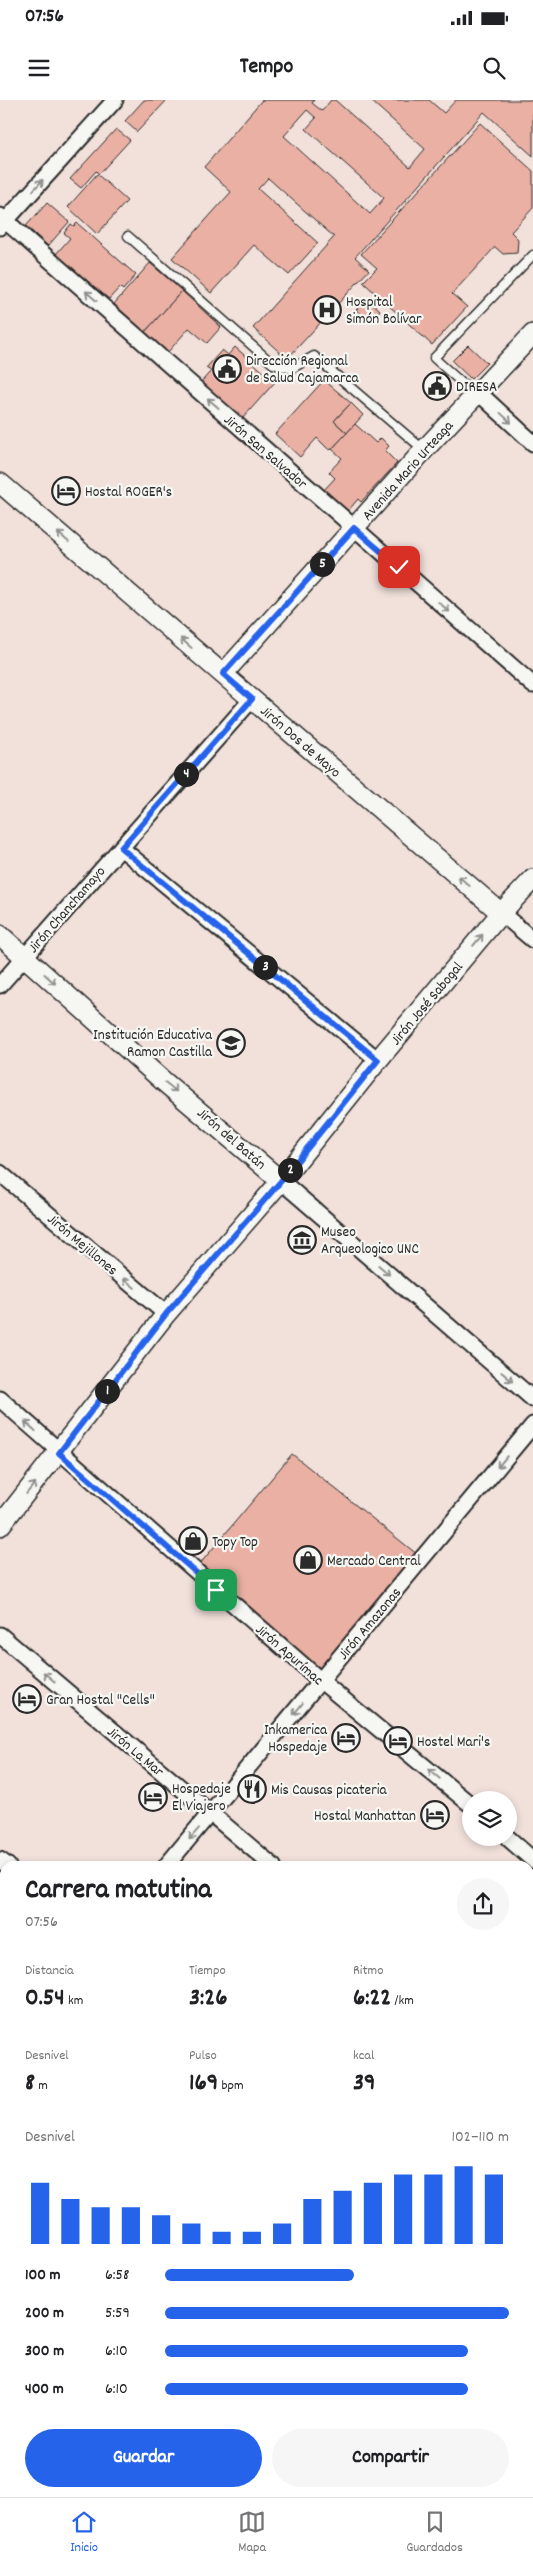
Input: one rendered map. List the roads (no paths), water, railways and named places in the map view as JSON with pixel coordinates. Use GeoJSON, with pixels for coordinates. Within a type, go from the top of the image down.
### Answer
{"type":"FeatureCollection","features":[{"type":"Feature","properties":{"kind":"street"},"geometry":{"type":"LineString","coordinates":[[2,221],[115,100]]}},
{"type":"Feature","properties":{"kind":"street","name":"Jirón San Salvador"},"geometry":{"type":"LineString","coordinates":[[2,221],[533,685]]}},
{"type":"Feature","properties":{"kind":"street","name":"Avenida Mario Urteaga"},"geometry":{"type":"LineString","coordinates":[[223,674],[424,450],[533,334]]}},
{"type":"Feature","properties":{"kind":"street"},"geometry":{"type":"LineString","coordinates":[[479,393],[533,443]]}},
{"type":"Feature","properties":{"kind":"street","name":"Jirón Dos de Mayo"},"geometry":{"type":"LineString","coordinates":[[0,483],[533,940]]}},
{"type":"Feature","properties":{"kind":"street","name":"Jirón Chanchamayo"},"geometry":{"type":"LineString","coordinates":[[0,985],[252,699]]}},
{"type":"Feature","properties":{"kind":"street"},"geometry":{"type":"LineString","coordinates":[[121,848],[378,1060]]}},
{"type":"Feature","properties":{"kind":"street","name":"Jirón José Sabogal"},"geometry":{"type":"LineString","coordinates":[[0,1526],[166,1314],[281,1181],[378,1060],[501,913],[533,879]]}},
{"type":"Feature","properties":{"kind":"street","name":"Jirón del Batán"},"geometry":{"type":"LineString","coordinates":[[0,935],[162,1080],[533,1399]]}},
{"type":"Feature","properties":{"kind":"street","name":"Jirón Mejillones"},"geometry":{"type":"LineString","coordinates":[[0,1173],[166,1314]]}},
{"type":"Feature","properties":{"kind":"street","name":"Jirón Apurímac"},"geometry":{"type":"LineString","coordinates":[[0,1400],[321,1681],[462,1798]]}},
{"type":"Feature","properties":{"kind":"street","name":"Jirón Amazonas"},"geometry":{"type":"LineString","coordinates":[[170,1861],[533,1425]]}},
{"type":"Feature","properties":{"kind":"street","name":"Jirón La Mar"},"geometry":{"type":"LineString","coordinates":[[0,1635],[267,1861]]}},
{"type":"Feature","properties":{"kind":"street"},"geometry":{"type":"LineString","coordinates":[[517,1846],[533,1860]]}},
{"type":"Feature","properties":{"kind":"lane"},"geometry":{"type":"LineString","coordinates":[[128,236],[273,364],[292,369],[314,356],[424,450]]}},
{"type":"Feature","properties":{"kind":"lane"},"geometry":{"type":"LineString","coordinates":[[479,393],[462,383],[434,358],[533,255]]}},
{"type":"Feature","properties":{"kind":"place","name":"Hospital Simón Bolívar"},"geometry":{"type":"Point","coordinates":[327,310]}},
{"type":"Feature","properties":{"kind":"place","name":"Dirección Regional de Salud Cajamarca"},"geometry":{"type":"Point","coordinates":[227,369]}},
{"type":"Feature","properties":{"kind":"place","name":"DIRESA"},"geometry":{"type":"Point","coordinates":[437,386]}},
{"type":"Feature","properties":{"kind":"place","name":"Hostal ROGER's"},"geometry":{"type":"Point","coordinates":[66,491]}},
{"type":"Feature","properties":{"kind":"place","name":"Institución Educativa Ramon Castilla"},"geometry":{"type":"Point","coordinates":[231,1043]}},
{"type":"Feature","properties":{"kind":"place","name":"Museo Arqueologico UNC"},"geometry":{"type":"Point","coordinates":[302,1240]}},
{"type":"Feature","properties":{"kind":"place","name":"Topy Top"},"geometry":{"type":"Point","coordinates":[193,1541]}},
{"type":"Feature","properties":{"kind":"place","name":"Mercado Central"},"geometry":{"type":"Point","coordinates":[308,1560]}},
{"type":"Feature","properties":{"kind":"place","name":"Gran Hostal \"Cells\""},"geometry":{"type":"Point","coordinates":[27,1699]}},
{"type":"Feature","properties":{"kind":"place","name":"Inkamerica Hospedaje"},"geometry":{"type":"Point","coordinates":[346,1738]}},
{"type":"Feature","properties":{"kind":"place","name":"Hostel Mari's"},"geometry":{"type":"Point","coordinates":[398,1741]}},
{"type":"Feature","properties":{"kind":"place","name":"Mis Causas picateria"},"geometry":{"type":"Point","coordinates":[252,1789]}},
{"type":"Feature","properties":{"kind":"place","name":"Hospedaje El Viajero"},"geometry":{"type":"Point","coordinates":[153,1797]}},
{"type":"Feature","properties":{"kind":"place","name":"Hostal Manhattan"},"geometry":{"type":"Point","coordinates":[435,1815]}}]}
